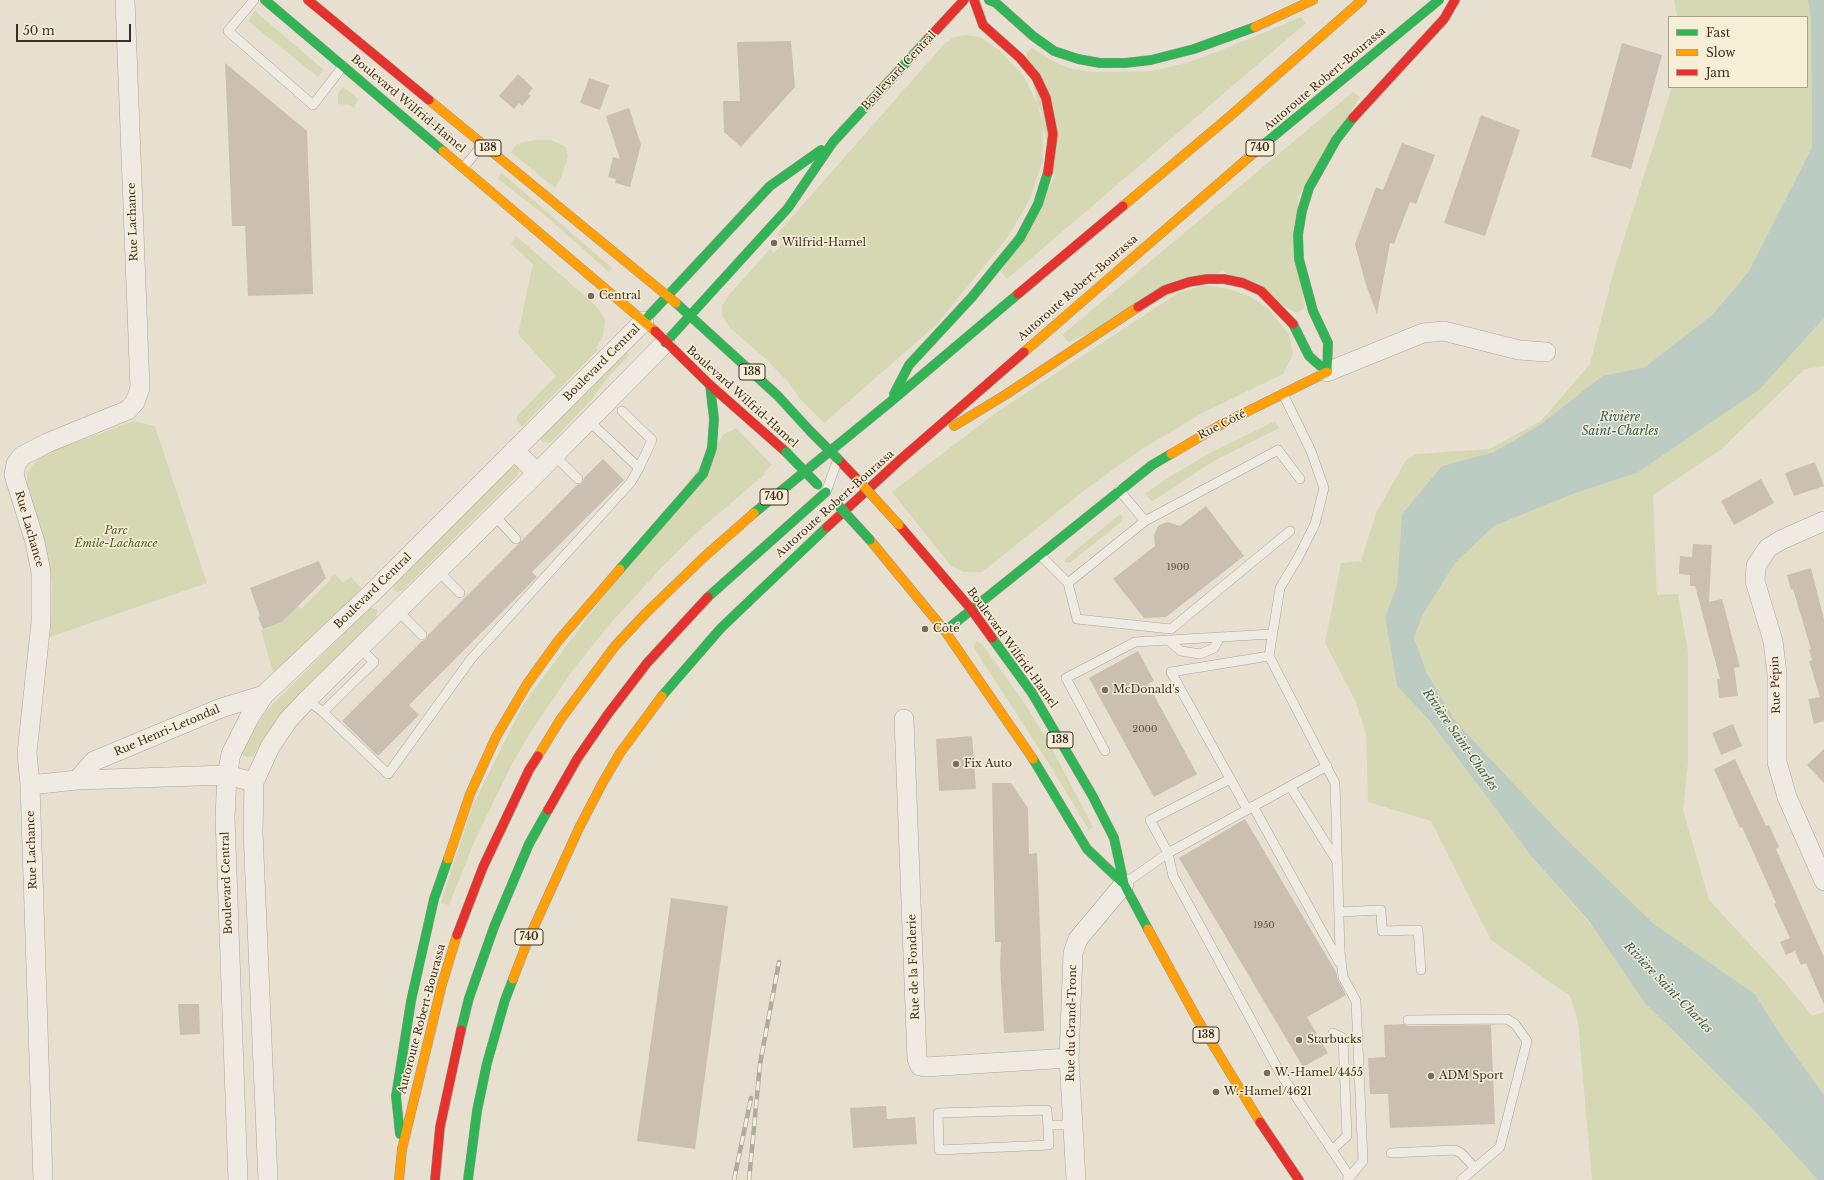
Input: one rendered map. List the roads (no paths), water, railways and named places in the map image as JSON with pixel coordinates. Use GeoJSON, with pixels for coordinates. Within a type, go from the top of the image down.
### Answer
{"type":"FeatureCollection","features":[{"type":"Feature","properties":{"kind":"main road","name":"Boulevard Wilfrid-Hamel"},"geometry":{"type":"LineString","coordinates":[[266,0],[644,321],[710,386],[786,452],[826,492],[870,540],[945,631],[1036,762],[1087,849],[1124,884]]}},
{"type":"Feature","properties":{"kind":"main road","name":"Boulevard Wilfrid-Hamel"},"geometry":{"type":"LineString","coordinates":[[308,0],[691,316],[778,396],[898,525],[971,609],[1032,693],[1092,795],[1114,838],[1124,884],[1225,1068],[1299,1180]]}},
{"type":"Feature","properties":{"kind":"main road","name":"Boulevard Central"},"geometry":{"type":"LineString","coordinates":[[665,343],[788,208],[833,142],[964,0]]}},
{"type":"Feature","properties":{"kind":"main road"},"geometry":{"type":"LineString","coordinates":[[889,404],[909,365],[942,331],[977,291],[1020,238],[1038,204],[1048,174],[1053,134],[1051,117],[1046,98],[1036,77],[1020,58],[982,24],[974,0]]}},
{"type":"Feature","properties":{"kind":"main road"},"geometry":{"type":"LineString","coordinates":[[988,0],[996,3],[1033,36],[1054,51],[1078,59],[1100,63],[1125,63],[1151,60],[1194,49],[1254,27],[1314,0]]}},
{"type":"Feature","properties":{"kind":"main road","name":"Autoroute Robert-Bourassa"},"geometry":{"type":"LineString","coordinates":[[399,1180],[402,1149],[427,1040],[442,984],[463,916],[483,867],[529,770],[560,720],[615,646],[704,557],[765,503],[889,404],[1228,117],[1362,0]]}},
{"type":"Feature","properties":{"kind":"main road","name":"Autoroute Robert-Bourassa"},"geometry":{"type":"LineString","coordinates":[[468,1180],[477,1111],[487,1063],[505,1000],[550,888],[579,828],[620,753],[651,710],[721,628],[778,572],[901,459],[1119,268],[1270,139],[1439,0]]}},
{"type":"Feature","properties":{"kind":"main road"},"geometry":{"type":"LineString","coordinates":[[1328,372],[1328,343],[1313,311],[1299,258],[1298,235],[1302,211],[1309,188],[1336,140],[1361,108],[1444,19],[1455,0]]}},
{"type":"Feature","properties":{"kind":"main road","name":"Boulevard Central"},"geometry":{"type":"LineString","coordinates":[[644,321],[770,186],[833,142]]}},
{"type":"Feature","properties":{"kind":"main road"},"geometry":{"type":"LineString","coordinates":[[901,459],[1005,395],[1165,290],[1189,282],[1224,279],[1243,283],[1261,292],[1292,322],[1309,356],[1328,372]]}},
{"type":"Feature","properties":{"kind":"main road","name":"Rue Côté"},"geometry":{"type":"LineString","coordinates":[[945,631],[1039,554],[1152,465],[1190,442],[1328,372]]}},
{"type":"Feature","properties":{"kind":"main road"},"geometry":{"type":"LineString","coordinates":[[402,1149],[396,1096],[411,1001],[434,900],[470,794],[496,737],[527,684],[558,641],[702,474],[712,448],[714,419],[710,386]]}},
{"type":"Feature","properties":{"kind":"main road"},"geometry":{"type":"LineString","coordinates":[[435,1180],[440,1127],[451,1071],[469,998],[494,927],[516,873],[547,812],[577,759],[608,714],[648,663],[689,616],[728,578],[826,492]]}},
{"type":"Feature","properties":{"kind":"street","name":"Rue Lachance"},"geometry":{"type":"LineString","coordinates":[[43,1180],[30,785],[26,753],[41,622],[41,572],[35,542],[14,475],[16,464],[22,456],[47,443],[128,410],[135,402],[140,388],[125,0]]}},
{"type":"Feature","properties":{"kind":"street","name":"Boulevard Central"},"geometry":{"type":"LineString","coordinates":[[238,1180],[225,825],[227,776],[231,754],[249,718],[264,695],[375,590],[644,321]]}},
{"type":"Feature","properties":{"kind":"street","name":"Rue Côté"},"geometry":{"type":"LineString","coordinates":[[1328,372],[1423,332],[1444,331],[1519,350],[1546,352]]}},
{"type":"Feature","properties":{"kind":"street","name":"Boulevard Central"},"geometry":{"type":"LineString","coordinates":[[268,1180],[252,832],[254,782],[278,734],[307,700],[396,610],[537,473],[665,343]]}},
{"type":"Feature","properties":{"kind":"street"},"geometry":{"type":"LineString","coordinates":[[514,450],[537,473]]}},
{"type":"Feature","properties":{"kind":"street","name":"Rue Pépin"},"geometry":{"type":"LineString","coordinates":[[1824,520],[1781,540],[1768,548],[1756,566],[1755,581],[1773,641],[1777,674],[1777,762],[1787,797],[1824,881]]}},
{"type":"Feature","properties":{"kind":"street"},"geometry":{"type":"LineString","coordinates":[[375,590],[396,610]]}},
{"type":"Feature","properties":{"kind":"street","name":"Rue Henri-Letondal"},"geometry":{"type":"LineString","coordinates":[[77,780],[94,761],[221,708],[264,695]]}},
{"type":"Feature","properties":{"kind":"street","name":"Rue de la Fonderie"},"geometry":{"type":"LineString","coordinates":[[904,719],[917,1059],[920,1066],[925,1067],[1069,1058]]}},
{"type":"Feature","properties":{"kind":"street"},"geometry":{"type":"LineString","coordinates":[[30,785],[77,780],[227,776],[254,782]]}},
{"type":"Feature","properties":{"kind":"street","name":"Rue du Grand-Tronc"},"geometry":{"type":"LineString","coordinates":[[1076,1180],[1069,1058],[1073,953],[1078,939],[1124,884]]}},
{"type":"Feature","properties":{"kind":"lane"},"geometry":{"type":"LineString","coordinates":[[254,0],[228,31],[313,105],[343,66]]}},
{"type":"Feature","properties":{"kind":"lane"},"geometry":{"type":"LineString","coordinates":[[464,167],[483,144]]}},
{"type":"Feature","properties":{"kind":"lane"},"geometry":{"type":"LineString","coordinates":[[1230,779],[1150,820],[1168,853],[1172,876],[1277,1066],[1332,1150],[1348,1178],[1363,1161],[1356,1001],[1343,977],[1342,967],[1335,784],[1269,656],[1280,588],[1299,556],[1315,524],[1324,488],[1311,451],[1283,394]]}},
{"type":"Feature","properties":{"kind":"lane"},"geometry":{"type":"LineString","coordinates":[[307,700],[323,712],[388,774],[471,659],[626,488],[639,468],[652,440],[622,411]]}},
{"type":"Feature","properties":{"kind":"lane"},"geometry":{"type":"LineString","coordinates":[[588,420],[639,468]]}},
{"type":"Feature","properties":{"kind":"lane"},"geometry":{"type":"LineString","coordinates":[[1068,583],[1145,521],[1278,450],[1300,479]]}},
{"type":"Feature","properties":{"kind":"lane"},"geometry":{"type":"LineString","coordinates":[[554,455],[578,479]]}},
{"type":"Feature","properties":{"kind":"lane"},"geometry":{"type":"LineString","coordinates":[[826,492],[838,459]]}},
{"type":"Feature","properties":{"kind":"lane"},"geometry":{"type":"LineString","coordinates":[[1119,490],[1145,521]]}},
{"type":"Feature","properties":{"kind":"lane"},"geometry":{"type":"LineString","coordinates":[[494,515],[516,539]]}},
{"type":"Feature","properties":{"kind":"lane"},"geometry":{"type":"LineString","coordinates":[[1039,554],[1068,583],[1077,619],[1171,629],[1290,531]]}},
{"type":"Feature","properties":{"kind":"lane"},"geometry":{"type":"LineString","coordinates":[[437,570],[460,593]]}},
{"type":"Feature","properties":{"kind":"lane"},"geometry":{"type":"LineString","coordinates":[[396,610],[422,635]]}},
{"type":"Feature","properties":{"kind":"lane"},"geometry":{"type":"LineString","coordinates":[[1105,752],[1066,678],[1135,642],[1272,634]]}},
{"type":"Feature","properties":{"kind":"lane"},"geometry":{"type":"LineString","coordinates":[[1168,640],[1181,651],[1200,654],[1214,648],[1220,637]]}},
{"type":"Feature","properties":{"kind":"lane"},"geometry":{"type":"LineString","coordinates":[[323,712],[374,662],[360,648]]}},
{"type":"Feature","properties":{"kind":"lane"},"geometry":{"type":"LineString","coordinates":[[1269,656],[1171,672],[1230,779],[1250,808],[1342,967]]}},
{"type":"Feature","properties":{"kind":"lane"},"geometry":{"type":"LineString","coordinates":[[1124,884],[1168,853],[1326,766]]}},
{"type":"Feature","properties":{"kind":"lane"},"geometry":{"type":"LineString","coordinates":[[1290,786],[1338,863]]}},
{"type":"Feature","properties":{"kind":"lane"},"geometry":{"type":"LineString","coordinates":[[1339,912],[1381,910],[1382,931],[1418,930],[1421,970]]}},
{"type":"Feature","properties":{"kind":"lane"},"geometry":{"type":"LineString","coordinates":[[1408,1020],[1507,1019],[1515,1024],[1526,1041],[1500,1147],[1461,1180]]}},
{"type":"Feature","properties":{"kind":"lane"},"geometry":{"type":"LineString","coordinates":[[1332,1150],[1347,1136],[1344,1038],[1333,1033]]}},
{"type":"Feature","properties":{"kind":"lane"},"geometry":{"type":"LineString","coordinates":[[1047,1110],[1048,1125],[1049,1145],[939,1150],[938,1113],[1047,1110]]}},
{"type":"Feature","properties":{"kind":"lane"},"geometry":{"type":"LineString","coordinates":[[1048,1125],[1073,1125]]}},
{"type":"Feature","properties":{"kind":"lane"},"geometry":{"type":"LineString","coordinates":[[1391,1153],[1455,1150],[1461,1153],[1475,1168]]}},
{"type":"Feature","properties":{"kind":"water","name":"Rivière Saint-Charles"},"geometry":{"type":"Polygon","coordinates":[[[1808,0],[1824,0],[1824,318],[1759,390],[1637,473],[1573,494],[1494,526],[1456,562],[1423,614],[1414,638],[1427,673],[1456,722],[1560,833],[1654,924],[1755,994],[1781,1035],[1824,1095],[1824,1180],[1818,1180],[1752,1108],[1645,1003],[1589,921],[1531,856],[1429,720],[1397,686],[1385,617],[1397,585],[1402,514],[1442,466],[1494,452],[1541,424],[1602,376],[1645,367],[1712,315],[1749,271],[1812,147],[1811,20],[1808,0]]]}},
{"type":"Feature","properties":{"kind":"railway"},"geometry":{"type":"LineString","coordinates":[[749,1180],[760,1064],[779,962]]}},
{"type":"Feature","properties":{"kind":"railway"},"geometry":{"type":"LineString","coordinates":[[734,1180],[751,1098]]}},
{"type":"Feature","properties":{"kind":"place","name":"Wilfrid-Hamel"},"geometry":{"type":"Point","coordinates":[774,243]}},
{"type":"Feature","properties":{"kind":"place","name":"Central"},"geometry":{"type":"Point","coordinates":[591,296]}},
{"type":"Feature","properties":{"kind":"place","name":"Côté"},"geometry":{"type":"Point","coordinates":[925,629]}},
{"type":"Feature","properties":{"kind":"place","name":"McDonald's"},"geometry":{"type":"Point","coordinates":[1105,690]}},
{"type":"Feature","properties":{"kind":"place","name":"Fix Auto"},"geometry":{"type":"Point","coordinates":[956,764]}},
{"type":"Feature","properties":{"kind":"place","name":"Starbucks"},"geometry":{"type":"Point","coordinates":[1299,1040]}},
{"type":"Feature","properties":{"kind":"place","name":"W.-Hamel/4455"},"geometry":{"type":"Point","coordinates":[1267,1073]}},
{"type":"Feature","properties":{"kind":"place","name":"ADM Sport"},"geometry":{"type":"Point","coordinates":[1431,1076]}},
{"type":"Feature","properties":{"kind":"place","name":"W.-Hamel/4621"},"geometry":{"type":"Point","coordinates":[1216,1092]}},
{"type":"Feature","properties":{"kind":"park label","name":"Parc Émile-Lachance"},"geometry":{"type":"Point","coordinates":[116,537]}}]}
